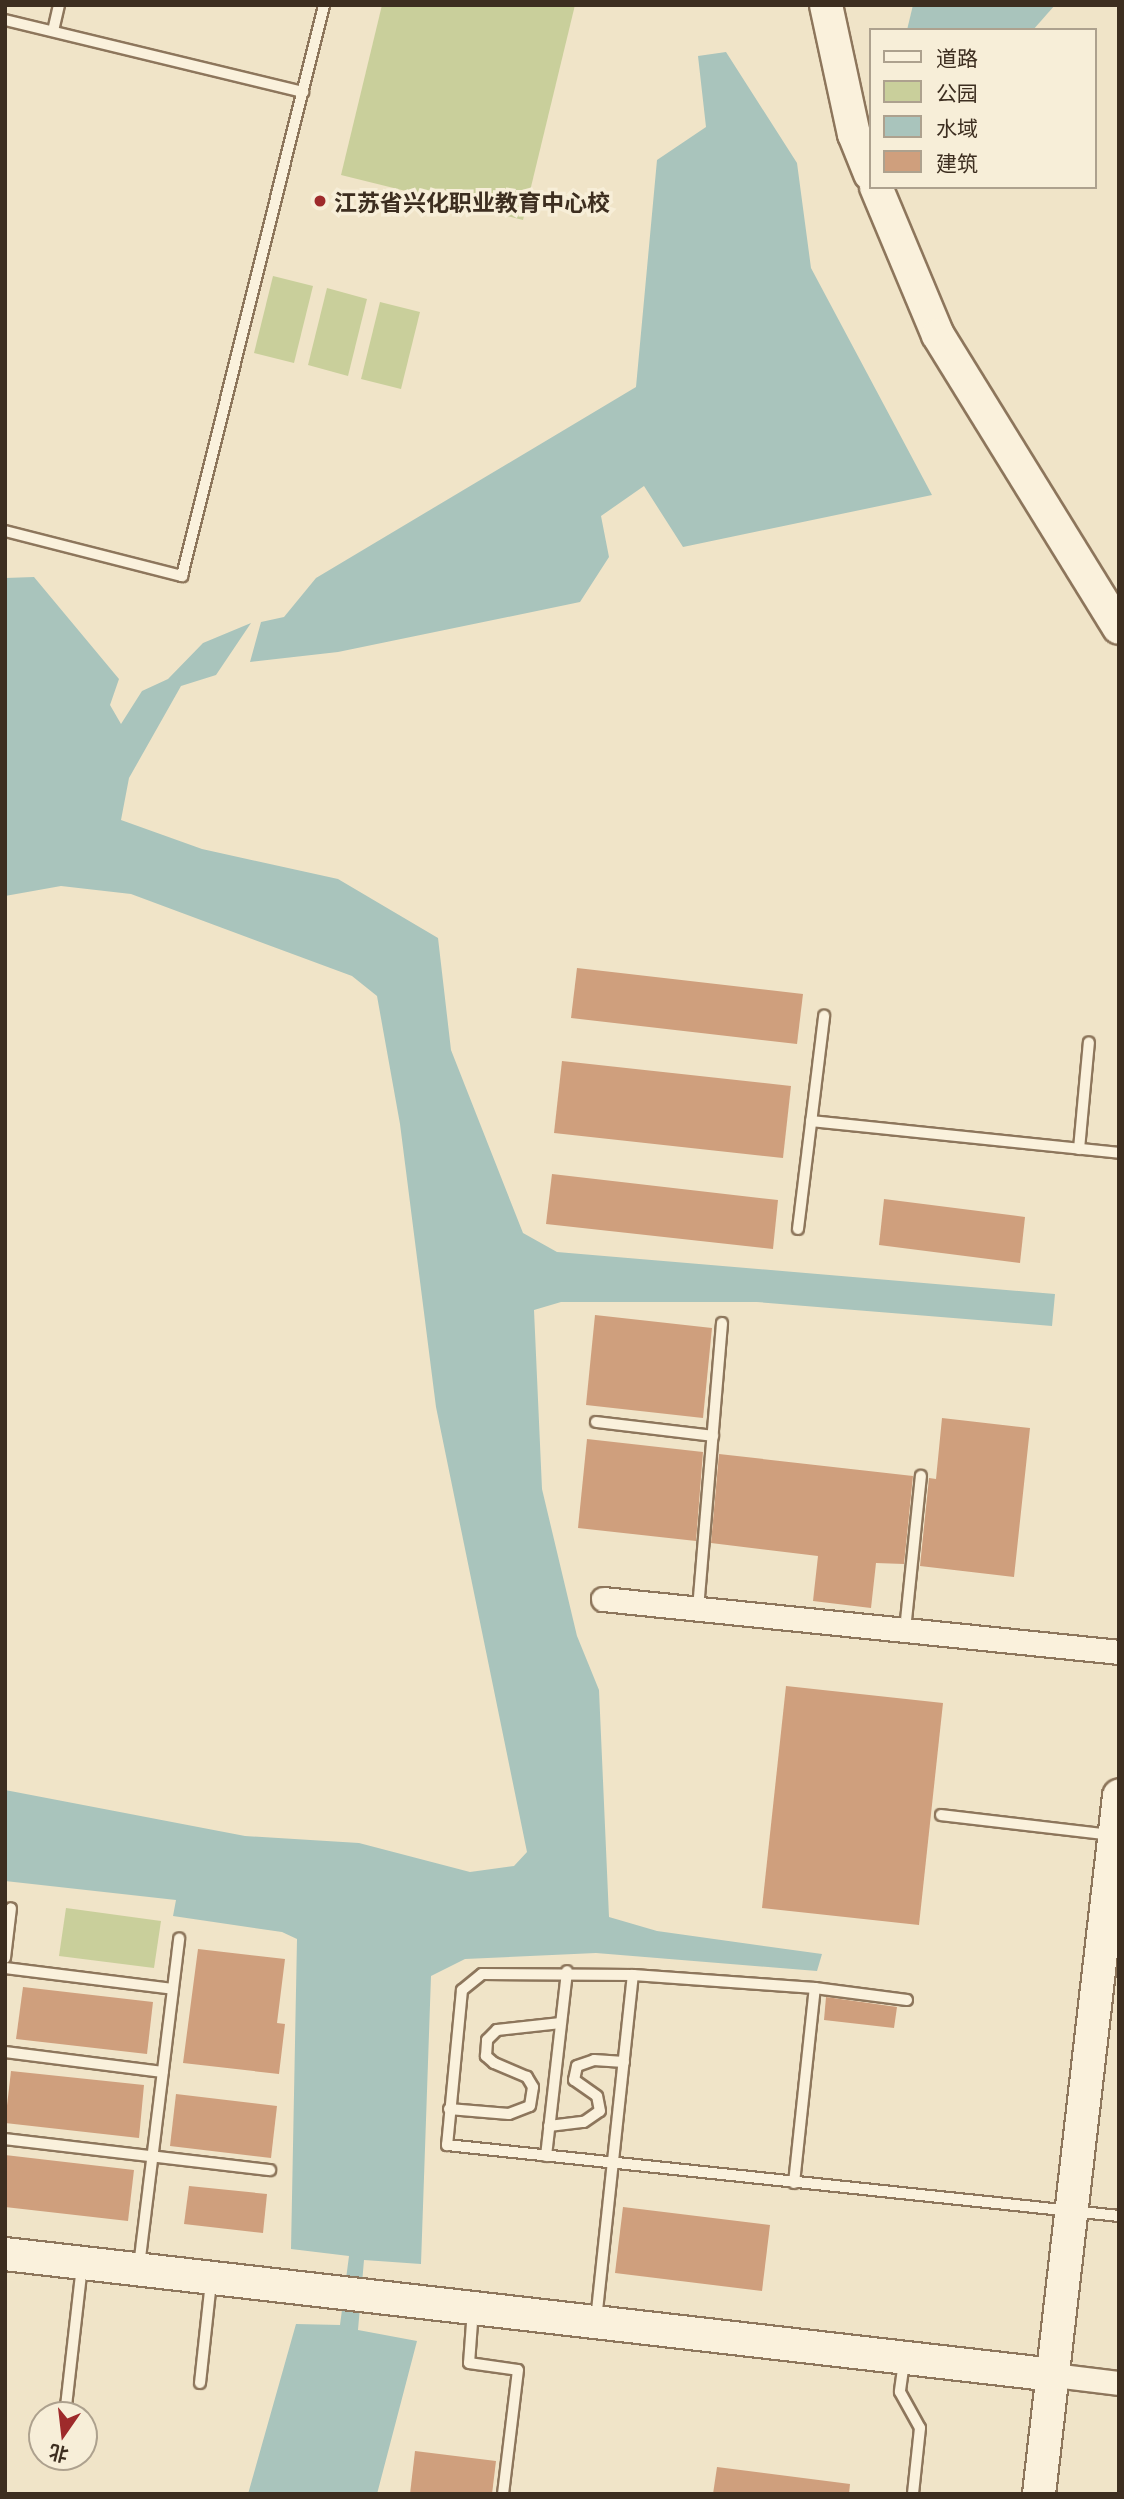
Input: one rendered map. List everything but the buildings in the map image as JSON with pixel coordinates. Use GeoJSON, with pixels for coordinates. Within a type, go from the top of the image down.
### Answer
{"type":"FeatureCollection","features":[{"type":"Feature","properties":{"kind":"street"},"geometry":{"type":"LineString","coordinates":[[826,5],[853,134],[869,172]]}},
{"type":"Feature","properties":{"kind":"street"},"geometry":{"type":"LineString","coordinates":[[877,189],[938,335],[1119,628]]}},
{"type":"Feature","properties":{"kind":"street"},"geometry":{"type":"LineString","coordinates":[[603,1600],[1119,1652]]}},
{"type":"Feature","properties":{"kind":"street"},"geometry":{"type":"LineString","coordinates":[[1039,2494],[1074,2211],[1119,1796]]}},
{"type":"Feature","properties":{"kind":"street"},"geometry":{"type":"LineString","coordinates":[[5,2254],[1119,2383]]}},
{"type":"Feature","properties":{"kind":"lane"},"geometry":{"type":"LineString","coordinates":[[53,32],[59,5]]}},
{"type":"Feature","properties":{"kind":"lane"},"geometry":{"type":"LineString","coordinates":[[5,531],[182,576],[324,5]]}},
{"type":"Feature","properties":{"kind":"lane"},"geometry":{"type":"LineString","coordinates":[[5,20],[303,92]]}},
{"type":"Feature","properties":{"kind":"lane"},"geometry":{"type":"LineString","coordinates":[[798,1229],[824,1016]]}},
{"type":"Feature","properties":{"kind":"lane"},"geometry":{"type":"LineString","coordinates":[[1079,1149],[1089,1042]]}},
{"type":"Feature","properties":{"kind":"lane"},"geometry":{"type":"LineString","coordinates":[[811,1121],[1119,1153]]}},
{"type":"Feature","properties":{"kind":"lane"},"geometry":{"type":"LineString","coordinates":[[698,1609],[722,1323]]}},
{"type":"Feature","properties":{"kind":"lane"},"geometry":{"type":"LineString","coordinates":[[596,1422],[713,1436]]}},
{"type":"Feature","properties":{"kind":"lane"},"geometry":{"type":"LineString","coordinates":[[905,1630],[922,1476]]}},
{"type":"Feature","properties":{"kind":"lane"},"geometry":{"type":"LineString","coordinates":[[941,1815],[1114,1835]]}},
{"type":"Feature","properties":{"kind":"lane"},"geometry":{"type":"LineString","coordinates":[[5,1958],[11,1908]]}},
{"type":"Feature","properties":{"kind":"lane"},"geometry":{"type":"LineString","coordinates":[[139,2269],[179,1938]]}},
{"type":"Feature","properties":{"kind":"lane"},"geometry":{"type":"LineString","coordinates":[[5,1968],[173,1989]]}},
{"type":"Feature","properties":{"kind":"lane"},"geometry":{"type":"LineString","coordinates":[[907,2000],[815,1988],[633,1975],[567,1971],[482,1974],[467,1982],[456,2020],[447,2145],[1119,2216]]}},
{"type":"Feature","properties":{"kind":"lane"},"geometry":{"type":"LineString","coordinates":[[546,2156],[567,1971]]}},
{"type":"Feature","properties":{"kind":"lane"},"geometry":{"type":"LineString","coordinates":[[596,2322],[633,1975]]}},
{"type":"Feature","properties":{"kind":"lane"},"geometry":{"type":"LineString","coordinates":[[794,2183],[815,1988]]}},
{"type":"Feature","properties":{"kind":"lane"},"geometry":{"type":"LineString","coordinates":[[449,2109],[509,2114],[530,2106],[533,2087],[527,2077],[494,2063],[486,2056],[487,2040],[497,2030],[561,2023]]}},
{"type":"Feature","properties":{"kind":"lane"},"geometry":{"type":"LineString","coordinates":[[5,2053],[163,2072]]}},
{"type":"Feature","properties":{"kind":"lane"},"geometry":{"type":"LineString","coordinates":[[549,2126],[584,2122],[600,2111],[597,2096],[574,2080],[577,2066],[594,2060],[624,2062]]}},
{"type":"Feature","properties":{"kind":"lane"},"geometry":{"type":"LineString","coordinates":[[5,2139],[270,2170]]}},
{"type":"Feature","properties":{"kind":"lane"},"geometry":{"type":"LineString","coordinates":[[67,2401],[82,2263]]}},
{"type":"Feature","properties":{"kind":"lane"},"geometry":{"type":"LineString","coordinates":[[200,2383],[212,2277]]}},
{"type":"Feature","properties":{"kind":"lane"},"geometry":{"type":"LineString","coordinates":[[473,2308],[469,2363],[518,2370],[503,2494]]}},
{"type":"Feature","properties":{"kind":"lane"},"geometry":{"type":"LineString","coordinates":[[904,2358],[900,2392],[920,2428],[913,2494]]}},
{"type":"Feature","properties":{"kind":"green space"},"geometry":{"type":"Polygon","coordinates":[[[382,5],[575,5],[523,220],[341,175],[382,5]]]}},
{"type":"Feature","properties":{"kind":"green space"},"geometry":{"type":"Polygon","coordinates":[[[273,276],[313,286],[294,363],[254,353],[273,276]]]}},
{"type":"Feature","properties":{"kind":"green space"},"geometry":{"type":"Polygon","coordinates":[[[327,288],[367,299],[348,376],[308,365],[327,288]]]}},
{"type":"Feature","properties":{"kind":"green space"},"geometry":{"type":"Polygon","coordinates":[[[380,302],[420,312],[401,389],[361,379],[380,302]]]}},
{"type":"Feature","properties":{"kind":"green space"},"geometry":{"type":"Polygon","coordinates":[[[66,1908],[161,1921],[154,1968],[59,1956],[66,1908]]]}},
{"type":"Feature","properties":{"kind":"water"},"geometry":{"type":"Polygon","coordinates":[[[913,5],[1055,5],[1035,28],[907,28],[913,5]]]}},
{"type":"Feature","properties":{"kind":"water"},"geometry":{"type":"Polygon","coordinates":[[[726,52],[797,163],[811,268],[932,495],[683,547],[644,486],[601,516],[609,557],[580,602],[338,652],[250,662],[261,622],[284,617],[316,578],[636,387],[657,160],[706,127],[698,56],[726,52]]]}},
{"type":"Feature","properties":{"kind":"water"},"geometry":{"type":"Polygon","coordinates":[[[34,577],[119,679],[110,705],[121,724],[142,691],[168,679],[203,643],[251,623],[216,675],[181,686],[129,778],[121,820],[202,849],[338,879],[438,938],[451,1050],[523,1233],[557,1252],[1055,1294],[1052,1326],[757,1302],[561,1302],[534,1310],[542,1489],[577,1636],[599,1690],[609,1917],[657,1931],[822,1954],[817,1971],[596,1953],[465,1959],[431,1976],[421,2264],[364,2260],[358,2330],[417,2341],[377,2494],[248,2494],[296,2324],[340,2325],[349,2256],[291,2249],[297,1939],[282,1932],[173,1916],[176,1900],[5,1881],[5,1790],[245,1836],[359,1843],[470,1872],[514,1866],[527,1852],[436,1407],[400,1124],[377,996],[352,976],[131,894],[61,886],[5,896],[5,578],[34,577]]]}},
{"type":"Feature","properties":{"kind":"place","name":"江苏省兴化职业教育中心校"},"geometry":{"type":"Point","coordinates":[320,201]}}]}
